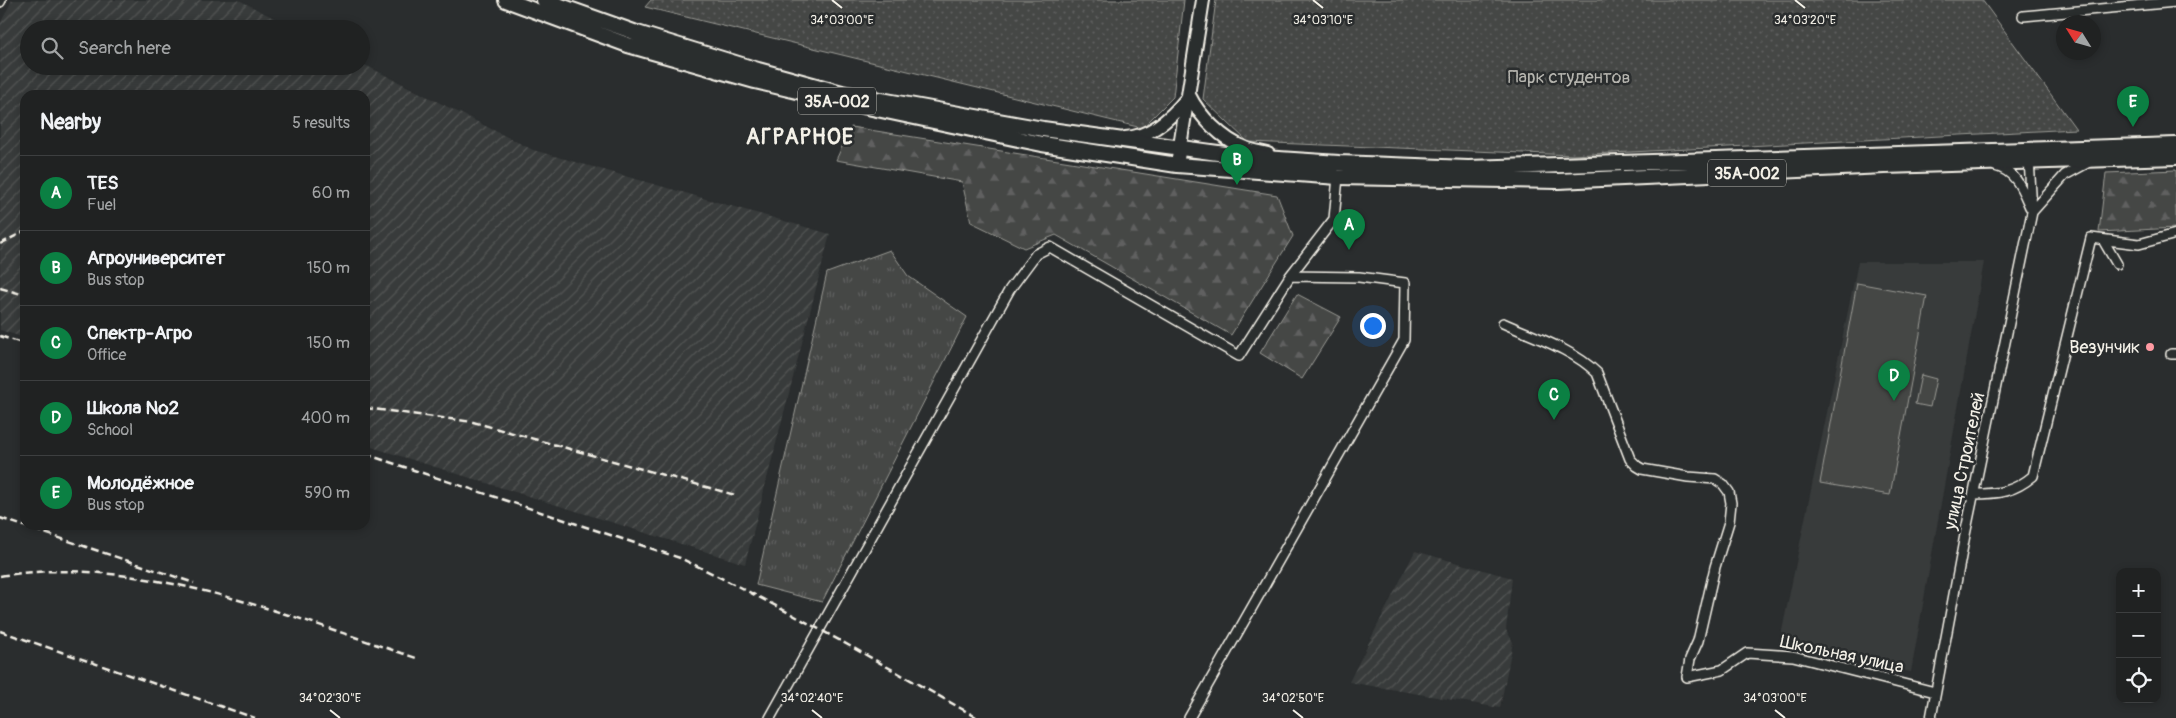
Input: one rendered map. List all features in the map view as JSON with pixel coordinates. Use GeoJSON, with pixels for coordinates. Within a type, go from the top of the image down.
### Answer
{"type":"FeatureCollection","features":[{"type":"Feature","properties":{"kind":"main road","name":"35А-002"},"geometry":{"type":"LineString","coordinates":[[506,0],[628,45],[755,81],[839,102],[1042,144],[1177,165],[1338,177],[1558,181],[1984,163],[2029,156],[2176,145]]}},
{"type":"Feature","properties":{"kind":"main road","name":"35А-002"},"geometry":{"type":"LineString","coordinates":[[544,0],[634,32],[758,70],[842,93],[1102,139],[1287,160],[1468,168],[1630,164],[1932,152],[2094,160],[2176,157]]}},
{"type":"Feature","properties":{"kind":"street"},"geometry":{"type":"LineString","coordinates":[[1177,165],[1203,0]]}},
{"type":"Feature","properties":{"kind":"street"},"geometry":{"type":"LineString","coordinates":[[2023,16],[2176,2]]}},
{"type":"Feature","properties":{"kind":"street"},"geometry":{"type":"LineString","coordinates":[[1102,139],[1134,138],[1146,133],[1175,113],[1189,95]]}},
{"type":"Feature","properties":{"kind":"street"},"geometry":{"type":"LineString","coordinates":[[1189,95],[1193,104],[1206,120],[1236,143],[1250,150],[1287,160]]}},
{"type":"Feature","properties":{"kind":"street","name":"улица Строителей"},"geometry":{"type":"LineString","coordinates":[[1931,718],[1974,494],[2032,212],[2029,156]]}},
{"type":"Feature","properties":{"kind":"street"},"geometry":{"type":"LineString","coordinates":[[1984,163],[2002,168],[2015,176],[2032,212],[2065,175],[2094,160]]}},
{"type":"Feature","properties":{"kind":"street"},"geometry":{"type":"LineString","coordinates":[[770,718],[1010,290],[1036,254],[1050,247],[1239,356],[1290,276],[1334,219],[1338,177]]}},
{"type":"Feature","properties":{"kind":"street"},"geometry":{"type":"LineString","coordinates":[[1974,494],[1994,494],[2020,487],[2033,476],[2091,238],[2139,244],[2176,234]]}},
{"type":"Feature","properties":{"kind":"street"},"geometry":{"type":"LineString","coordinates":[[2103,240],[2117,264]]}},
{"type":"Feature","properties":{"kind":"street"},"geometry":{"type":"LineString","coordinates":[[1190,718],[1404,340],[1405,282],[1359,277],[1290,276]]}},
{"type":"Feature","properties":{"kind":"street","name":"Школьная улица"},"geometry":{"type":"LineString","coordinates":[[1503,323],[1551,344],[1590,366],[1597,373],[1630,458],[1637,466],[1688,478],[1715,479],[1723,484],[1729,492],[1731,503],[1729,522],[1715,567],[1698,641],[1690,659],[1687,677],[1722,670],[1747,653],[1793,656],[1936,692]]}},
{"type":"Feature","properties":{"kind":"shaded area"},"geometry":{"type":"Polygon","coordinates":[[[12,0],[239,0],[278,20],[20,20],[20,75],[370,75],[370,68],[533,150],[830,234],[745,564],[370,447],[370,90],[20,90],[20,336],[0,330],[0,24],[12,0]]]}},
{"type":"Feature","properties":{"kind":"shaded area"},"geometry":{"type":"Polygon","coordinates":[[[1858,262],[1984,262],[1911,672],[1779,645],[1858,262]]]}},
{"type":"Feature","properties":{"kind":"shaded area"},"geometry":{"type":"Polygon","coordinates":[[[1415,551],[1512,578],[1506,630],[1513,642],[1500,708],[1349,682],[1415,551]]]}},
{"type":"Feature","properties":{"kind":"green space"},"geometry":{"type":"Polygon","coordinates":[[[651,0],[1184,0],[1173,97],[1142,128],[645,7],[651,0]]]}},
{"type":"Feature","properties":{"kind":"green space","name":"Парк студентов"},"geometry":{"type":"Polygon","coordinates":[[[1216,0],[1982,0],[2076,129],[1573,155],[1248,142],[1203,99],[1216,0]]]}},
{"type":"Feature","properties":{"kind":"green space"},"geometry":{"type":"Polygon","coordinates":[[[851,127],[1277,195],[1293,236],[1231,335],[1056,235],[1024,248],[971,222],[962,182],[836,160],[851,127]]]}},
{"type":"Feature","properties":{"kind":"green space"},"geometry":{"type":"Polygon","coordinates":[[[2176,170],[2176,228],[2099,232],[2106,173],[2176,170]]]}},
{"type":"Feature","properties":{"kind":"green space"},"geometry":{"type":"Polygon","coordinates":[[[890,250],[908,276],[967,317],[822,602],[756,585],[827,273],[890,250]]]}},
{"type":"Feature","properties":{"kind":"green space"},"geometry":{"type":"Polygon","coordinates":[[[1857,283],[1927,296],[1890,495],[1820,483],[1857,283]]]}},
{"type":"Feature","properties":{"kind":"green space"},"geometry":{"type":"Polygon","coordinates":[[[1297,294],[1341,317],[1302,379],[1260,353],[1297,294]]]}},
{"type":"Feature","properties":{"kind":"green space"},"geometry":{"type":"Polygon","coordinates":[[[1921,375],[1936,379],[1930,407],[1915,404],[1921,375]]]}},
{"type":"Feature","properties":{"kind":"railway"},"geometry":{"type":"LineString","coordinates":[[0,244],[20,234]]}},
{"type":"Feature","properties":{"kind":"railway"},"geometry":{"type":"LineString","coordinates":[[0,288],[20,294]]}},
{"type":"Feature","properties":{"kind":"railway"},"geometry":{"type":"LineString","coordinates":[[0,336],[20,342]]}},
{"type":"Feature","properties":{"kind":"railway"},"geometry":{"type":"LineString","coordinates":[[370,409],[473,422],[735,495]]}},
{"type":"Feature","properties":{"kind":"railway"},"geometry":{"type":"LineString","coordinates":[[370,456],[680,558],[793,615],[978,718]]}},
{"type":"Feature","properties":{"kind":"railway"},"geometry":{"type":"LineString","coordinates":[[0,518],[20,525]]}},
{"type":"Feature","properties":{"kind":"railway"},"geometry":{"type":"LineString","coordinates":[[36,530],[194,583]]}},
{"type":"Feature","properties":{"kind":"railway"},"geometry":{"type":"LineString","coordinates":[[0,576],[52,571],[105,573],[159,581],[267,608],[419,659]]}},
{"type":"Feature","properties":{"kind":"railway"},"geometry":{"type":"LineString","coordinates":[[0,631],[255,718]]}},
{"type":"Feature","properties":{"kind":"place","name":"Молодёжное"},"geometry":{"type":"Point","coordinates":[2133,127]}},
{"type":"Feature","properties":{"kind":"place","name":"Агроуниверситет"},"geometry":{"type":"Point","coordinates":[1237,185]}},
{"type":"Feature","properties":{"kind":"place","name":"TES"},"geometry":{"type":"Point","coordinates":[1349,250]}},
{"type":"Feature","properties":{"kind":"place","name":"Везунчик"},"geometry":{"type":"Point","coordinates":[2150,347]}},
{"type":"Feature","properties":{"kind":"place","name":"Школа №2"},"geometry":{"type":"Point","coordinates":[1894,401]}},
{"type":"Feature","properties":{"kind":"place","name":"Спектр-Агро"},"geometry":{"type":"Point","coordinates":[1554,420]}},
{"type":"Feature","properties":{"kind":"district","name":"АГРАРНОЕ"},"geometry":{"type":"Point","coordinates":[800,136]}}]}
